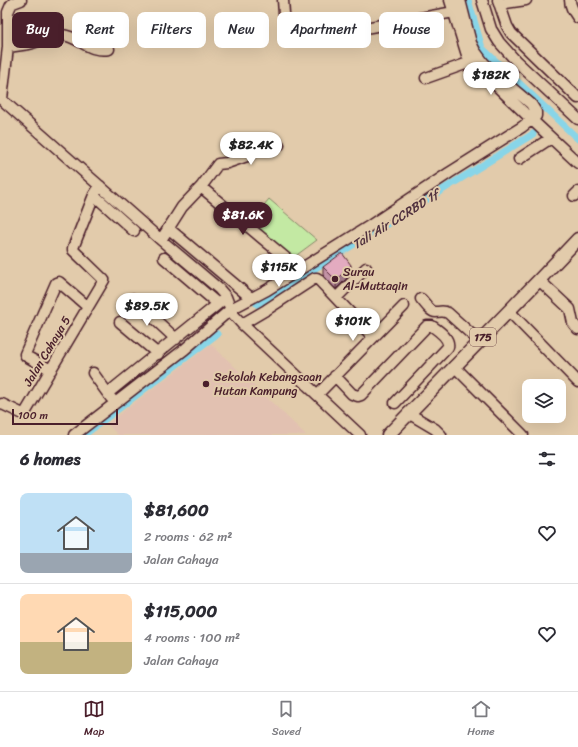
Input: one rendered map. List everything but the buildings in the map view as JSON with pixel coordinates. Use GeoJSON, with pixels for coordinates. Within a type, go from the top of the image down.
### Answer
{"type":"FeatureCollection","features":[{"type":"Feature","properties":{"kind":"main road","name":"175"},"geometry":{"type":"LineString","coordinates":[[388,435],[578,239]]}},
{"type":"Feature","properties":{"kind":"street"},"geometry":{"type":"LineString","coordinates":[[21,0],[13,3],[8,12],[8,46],[1,99],[97,191],[134,231]]}},
{"type":"Feature","properties":{"kind":"street"},"geometry":{"type":"LineString","coordinates":[[283,0],[284,12]]}},
{"type":"Feature","properties":{"kind":"street"},"geometry":{"type":"LineString","coordinates":[[450,0],[467,55],[471,62],[578,163]]}},
{"type":"Feature","properties":{"kind":"street"},"geometry":{"type":"LineString","coordinates":[[74,435],[185,349],[231,309],[267,290],[371,225],[532,120],[537,114],[535,109],[494,73],[475,51],[471,42],[460,0]]}},
{"type":"Feature","properties":{"kind":"street"},"geometry":{"type":"LineString","coordinates":[[482,0],[491,29],[498,42],[516,61],[578,119]]}},
{"type":"Feature","properties":{"kind":"street"},"geometry":{"type":"LineString","coordinates":[[526,0],[499,2],[507,26],[511,33],[578,98]]}},
{"type":"Feature","properties":{"kind":"street"},"geometry":{"type":"LineString","coordinates":[[570,0],[572,11],[578,18]]}},
{"type":"Feature","properties":{"kind":"street"},"geometry":{"type":"LineString","coordinates":[[371,27],[454,12]]}},
{"type":"Feature","properties":{"kind":"street"},"geometry":{"type":"LineString","coordinates":[[8,46],[28,44],[60,34],[71,37],[87,46],[99,50],[109,49]]}},
{"type":"Feature","properties":{"kind":"street"},"geometry":{"type":"LineString","coordinates":[[426,78],[471,62]]}},
{"type":"Feature","properties":{"kind":"street"},"geometry":{"type":"LineString","coordinates":[[519,159],[551,138]]}},
{"type":"Feature","properties":{"kind":"street"},"geometry":{"type":"LineString","coordinates":[[161,240],[182,207],[202,187],[218,164],[227,163],[247,156],[260,146],[279,145]]}},
{"type":"Feature","properties":{"kind":"street"},"geometry":{"type":"LineString","coordinates":[[202,187],[299,269]]}},
{"type":"Feature","properties":{"kind":"street"},"geometry":{"type":"LineString","coordinates":[[97,191],[161,240],[220,289],[226,297],[232,313],[242,324],[360,435]]}},
{"type":"Feature","properties":{"kind":"street","name":"Jalan Cahaya 5"},"geometry":{"type":"LineString","coordinates":[[2,404],[24,414],[104,280],[72,248],[97,191]]}},
{"type":"Feature","properties":{"kind":"street"},"geometry":{"type":"LineString","coordinates":[[168,228],[251,298]]}},
{"type":"Feature","properties":{"kind":"street"},"geometry":{"type":"LineString","coordinates":[[164,258],[218,304]]}},
{"type":"Feature","properties":{"kind":"street"},"geometry":{"type":"LineString","coordinates":[[336,298],[366,268]]}},
{"type":"Feature","properties":{"kind":"street"},"geometry":{"type":"LineString","coordinates":[[242,324],[315,278],[318,278],[373,337]]}},
{"type":"Feature","properties":{"kind":"street"},"geometry":{"type":"LineString","coordinates":[[539,280],[570,309],[573,323],[578,329]]}},
{"type":"Feature","properties":{"kind":"street"},"geometry":{"type":"LineString","coordinates":[[51,370],[25,354],[56,283],[59,282],[88,307]]}},
{"type":"Feature","properties":{"kind":"street"},"geometry":{"type":"LineString","coordinates":[[108,393],[158,354],[226,297]]}},
{"type":"Feature","properties":{"kind":"street"},"geometry":{"type":"LineString","coordinates":[[133,299],[176,339]]}},
{"type":"Feature","properties":{"kind":"street"},"geometry":{"type":"LineString","coordinates":[[421,299],[430,310],[448,313],[479,341]]}},
{"type":"Feature","properties":{"kind":"street"},"geometry":{"type":"LineString","coordinates":[[318,394],[404,306]]}},
{"type":"Feature","properties":{"kind":"street"},"geometry":{"type":"LineString","coordinates":[[508,311],[578,382]]}},
{"type":"Feature","properties":{"kind":"street"},"geometry":{"type":"LineString","coordinates":[[120,322],[158,354]]}},
{"type":"Feature","properties":{"kind":"street"},"geometry":{"type":"LineString","coordinates":[[335,376],[352,394],[361,396],[427,326],[432,326],[447,339],[449,344],[448,347],[394,403]]}},
{"type":"Feature","properties":{"kind":"street"},"geometry":{"type":"LineString","coordinates":[[454,366],[523,435]]}},
{"type":"Feature","properties":{"kind":"street"},"geometry":{"type":"LineString","coordinates":[[425,372],[437,383]]}},
{"type":"Feature","properties":{"kind":"street"},"geometry":{"type":"LineString","coordinates":[[93,373],[115,402]]}},
{"type":"Feature","properties":{"kind":"street"},"geometry":{"type":"LineString","coordinates":[[408,414],[435,429],[441,435]]}},
{"type":"Feature","properties":{"kind":"shaded area","name":"Sekolah Kebangsaan Hutan Kampung"},"geometry":{"type":"Polygon","coordinates":[[[211,344],[306,435],[118,435],[107,424],[211,344]]]}},
{"type":"Feature","properties":{"kind":"green space"},"geometry":{"type":"Polygon","coordinates":[[[269,199],[317,240],[290,260],[248,224],[269,199]]]}},
{"type":"Feature","properties":{"kind":"waterway"},"geometry":{"type":"LineString","coordinates":[[468,0],[482,48],[578,139]]}},
{"type":"Feature","properties":{"kind":"waterway","name":"Tali Air CCRBD 1f"},"geometry":{"type":"LineString","coordinates":[[257,304],[533,134]]}},
{"type":"Feature","properties":{"kind":"waterway","name":"Tali Air CCRBD 1f"},"geometry":{"type":"LineString","coordinates":[[84,435],[217,334]]}},
{"type":"Feature","properties":{"kind":"place","name":"Surau Al-Muttaqin"},"geometry":{"type":"Point","coordinates":[335,279]}},
{"type":"Feature","properties":{"kind":"place","name":"Sekolah Kebangsaan Hutan Kampung"},"geometry":{"type":"Point","coordinates":[206,384]}}]}
